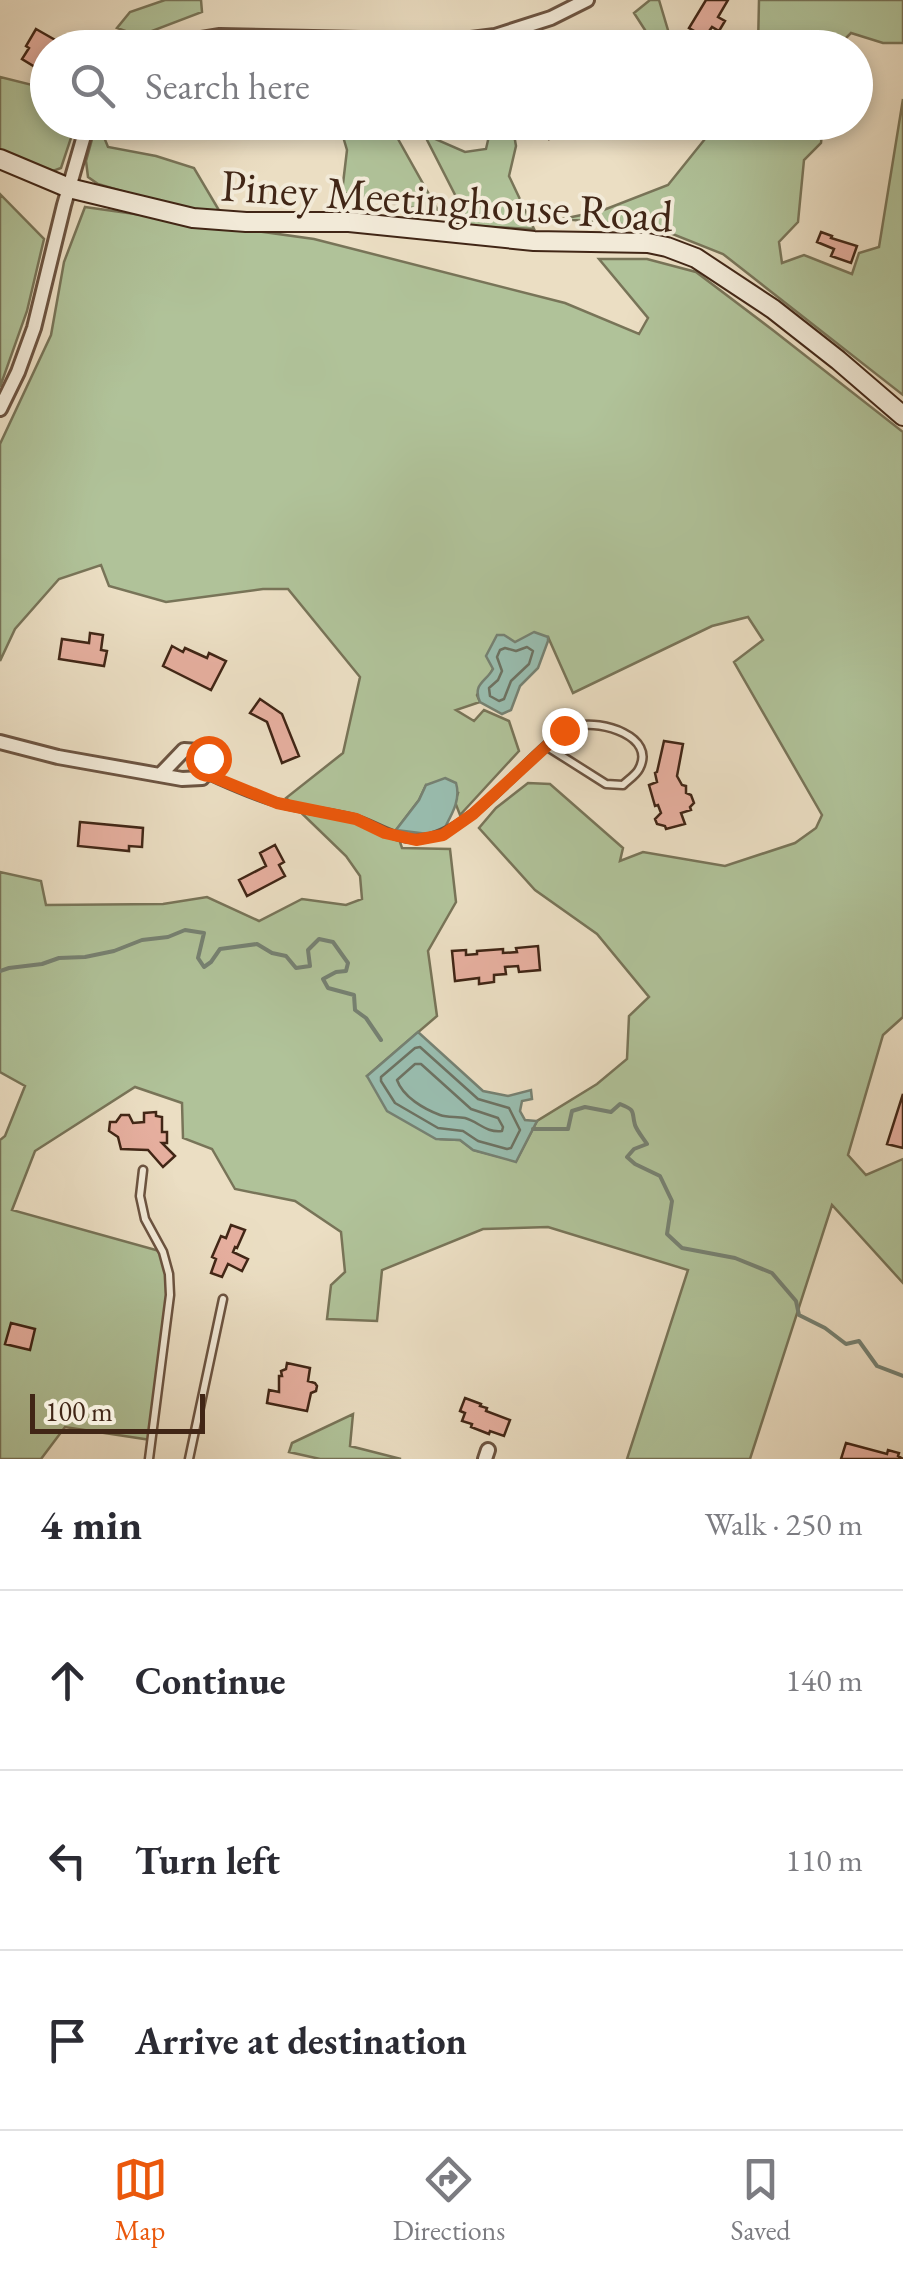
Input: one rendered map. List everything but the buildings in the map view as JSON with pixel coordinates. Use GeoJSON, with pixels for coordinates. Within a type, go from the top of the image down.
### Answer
{"type":"FeatureCollection","features":[{"type":"Feature","properties":{"kind":"main road","name":"Piney Meetinghouse Road"},"geometry":{"type":"LineString","coordinates":[[0,159],[69,188],[193,218],[348,222],[534,241],[648,243],[667,247],[696,258],[773,309],[903,416]]}},
{"type":"Feature","properties":{"kind":"street"},"geometry":{"type":"LineString","coordinates":[[514,30],[588,0]]}},
{"type":"Feature","properties":{"kind":"street"},"geometry":{"type":"LineString","coordinates":[[0,409],[34,328],[83,140]]}},
{"type":"Feature","properties":{"kind":"street"},"geometry":{"type":"LineString","coordinates":[[0,742],[58,757],[182,779],[202,778],[210,769],[208,758],[199,751],[184,750],[161,774]]}},
{"type":"Feature","properties":{"kind":"lane"},"geometry":{"type":"LineString","coordinates":[[206,774],[277,803],[356,819],[385,833],[416,840],[443,835],[473,814],[546,746],[564,730],[584,724],[607,726],[639,745],[643,758],[638,771],[623,785],[606,784],[546,746]]}},
{"type":"Feature","properties":{"kind":"lane"},"geometry":{"type":"LineString","coordinates":[[143,1170],[140,1196],[145,1219],[163,1252],[170,1295],[149,1459]]}},
{"type":"Feature","properties":{"kind":"lane"},"geometry":{"type":"LineString","coordinates":[[189,1459],[223,1298]]}},
{"type":"Feature","properties":{"kind":"shaded area"},"geometry":{"type":"Polygon","coordinates":[[[165,0],[201,0],[202,12],[155,30],[117,28],[130,12],[165,0]]]}},
{"type":"Feature","properties":{"kind":"shaded area"},"geometry":{"type":"Polygon","coordinates":[[[650,0],[659,0],[668,30],[645,30],[634,13],[650,0]]]}},
{"type":"Feature","properties":{"kind":"shaded area"},"geometry":{"type":"Polygon","coordinates":[[[759,0],[903,0],[903,43],[873,40],[873,30],[758,30],[759,0]]]}},
{"type":"Feature","properties":{"kind":"shaded area"},"geometry":{"type":"Polygon","coordinates":[[[0,77],[30,84],[30,140],[70,140],[61,168],[53,171],[0,152],[0,77]]]}},
{"type":"Feature","properties":{"kind":"shaded area"},"geometry":{"type":"Polygon","coordinates":[[[903,99],[903,395],[723,254],[655,227],[562,219],[601,211],[668,185],[704,140],[821,140],[804,160],[798,222],[779,242],[782,263],[804,255],[852,274],[859,253],[879,247],[903,99]]]}},
{"type":"Feature","properties":{"kind":"shaded area"},"geometry":{"type":"Polygon","coordinates":[[[92,140],[105,140],[108,147],[194,168],[220,212],[172,206],[98,184],[88,177],[86,161],[92,140]]]}},
{"type":"Feature","properties":{"kind":"shaded area"},"geometry":{"type":"Polygon","coordinates":[[[344,140],[399,140],[440,214],[342,192],[347,150],[344,140]]]}},
{"type":"Feature","properties":{"kind":"shaded area"},"geometry":{"type":"Polygon","coordinates":[[[427,140],[438,140],[465,152],[486,149],[488,140],[515,140],[509,176],[534,229],[471,226],[427,140]]]}},
{"type":"Feature","properties":{"kind":"shaded area"},"geometry":{"type":"Polygon","coordinates":[[[0,194],[44,239],[27,311],[0,387],[0,194]]]}},
{"type":"Feature","properties":{"kind":"shaded area"},"geometry":{"type":"Polygon","coordinates":[[[85,207],[314,239],[565,303],[639,334],[648,318],[599,259],[647,259],[696,272],[903,432],[903,1017],[883,1035],[848,1155],[866,1175],[903,1159],[903,1283],[832,1205],[750,1459],[627,1459],[688,1270],[548,1227],[483,1229],[382,1270],[377,1321],[327,1319],[331,1285],[345,1272],[341,1232],[295,1201],[235,1189],[212,1149],[183,1138],[182,1103],[135,1087],[35,1151],[12,1210],[163,1252],[170,1295],[151,1440],[65,1427],[41,1459],[0,1459],[0,1140],[25,1086],[0,1072],[0,872],[41,881],[46,905],[163,904],[207,897],[259,921],[302,899],[346,905],[362,899],[360,876],[346,856],[286,798],[343,753],[360,677],[288,589],[166,602],[109,586],[101,565],[59,579],[15,629],[0,661],[0,444],[51,335],[64,262],[85,207]],[[748,617],[712,626],[573,693],[548,637],[515,643],[477,695],[480,702],[456,710],[474,721],[484,710],[509,721],[519,751],[460,815],[455,802],[458,793],[426,785],[396,830],[402,848],[450,849],[456,902],[428,951],[437,1016],[367,1076],[440,1139],[460,1140],[474,1150],[516,1161],[537,1121],[597,1084],[627,1059],[629,1016],[649,997],[597,934],[535,890],[479,828],[496,808],[528,783],[550,784],[623,848],[620,861],[643,852],[725,866],[795,843],[816,828],[822,815],[734,662],[763,640],[748,617]]]}},
{"type":"Feature","properties":{"kind":"shaded area"},"geometry":{"type":"Polygon","coordinates":[[[353,1414],[350,1446],[401,1459],[320,1459],[289,1452],[292,1443],[353,1414]]]}},
{"type":"Feature","properties":{"kind":"water"},"geometry":{"type":"Polygon","coordinates":[[[534,632],[548,637],[548,641],[538,668],[520,686],[511,710],[502,714],[480,702],[479,687],[493,669],[486,656],[497,635],[515,642],[534,632]]]}},
{"type":"Feature","properties":{"kind":"water"},"geometry":{"type":"Polygon","coordinates":[[[445,778],[456,783],[457,795],[444,829],[428,834],[396,830],[426,785],[445,778]]]}},
{"type":"Feature","properties":{"kind":"water"},"geometry":{"type":"Polygon","coordinates":[[[418,1032],[483,1091],[508,1096],[531,1090],[532,1099],[522,1101],[520,1111],[525,1120],[537,1121],[516,1162],[473,1150],[460,1140],[436,1139],[387,1111],[367,1076],[418,1032]]]}},
{"type":"Feature","properties":{"kind":"waterway"},"geometry":{"type":"LineString","coordinates":[[0,971],[114,951],[185,930],[204,933],[198,958],[204,967],[220,949],[257,944],[286,956],[296,968],[310,966],[308,950],[319,939],[333,942],[348,963],[346,971],[323,979],[328,988],[354,995],[355,1010],[366,1018],[381,1040]]}},
{"type":"Feature","properties":{"kind":"waterway"},"geometry":{"type":"LineString","coordinates":[[533,1129],[568,1129],[572,1111],[585,1107],[611,1112],[620,1104],[629,1108],[647,1144],[627,1157],[660,1176],[672,1201],[667,1234],[682,1248],[735,1258],[772,1273],[796,1301],[799,1315],[846,1344],[859,1341],[877,1366],[903,1376]]}},
{"type":"Feature","properties":{"kind":"route"},"geometry":{"type":"LineString","coordinates":[[208,758],[210,769],[206,774],[240,789],[277,803],[356,819],[385,833],[416,840],[443,835],[473,814],[564,730]]}}]}
